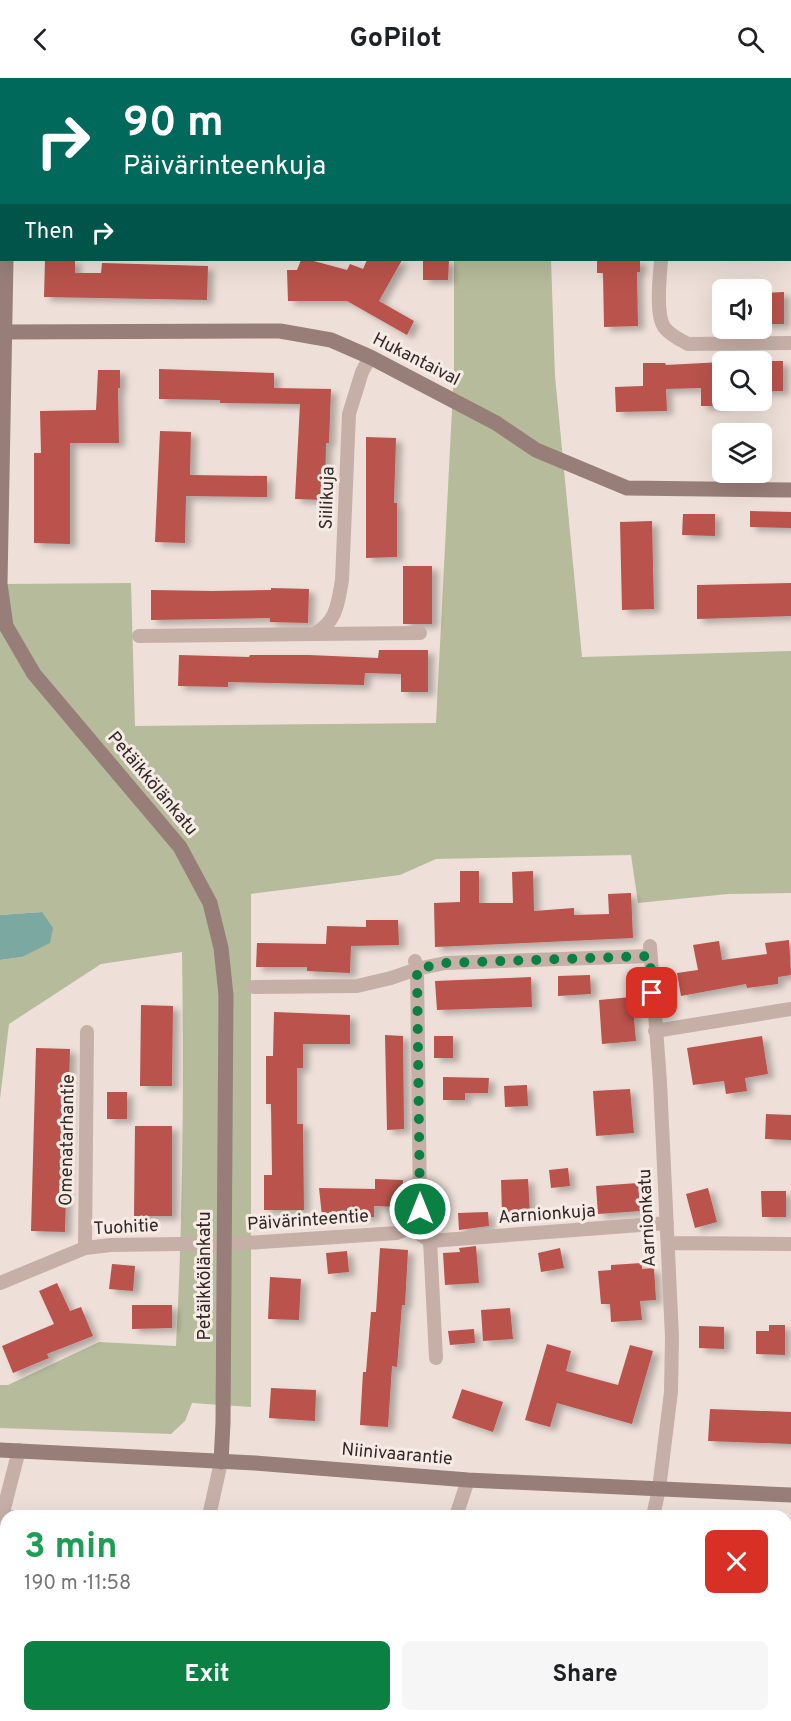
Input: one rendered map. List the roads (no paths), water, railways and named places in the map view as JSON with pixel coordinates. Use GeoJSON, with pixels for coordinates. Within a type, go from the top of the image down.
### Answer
{"type":"FeatureCollection","features":[{"type":"Feature","properties":{"kind":"street","name":"Petäikkölänkatu"},"geometry":{"type":"LineString","coordinates":[[6,261],[0,584],[6,626],[34,674],[180,847],[210,903],[221,948],[226,995],[224,1423],[221,1462]]}},
{"type":"Feature","properties":{"kind":"street"},"geometry":{"type":"LineString","coordinates":[[660,261],[660,312],[664,327],[675,336],[688,344],[791,343]]}},
{"type":"Feature","properties":{"kind":"street","name":"Hukantaival"},"geometry":{"type":"LineString","coordinates":[[4,332],[280,331],[331,340],[370,357],[496,423],[536,450],[627,488],[791,490]]}},
{"type":"Feature","properties":{"kind":"street","name":"Siilikuja"},"geometry":{"type":"LineString","coordinates":[[314,634],[326,628],[339,600],[342,580],[349,414],[362,372],[370,357]]}},
{"type":"Feature","properties":{"kind":"street"},"geometry":{"type":"LineString","coordinates":[[139,636],[420,633]]}},
{"type":"Feature","properties":{"kind":"street","name":"Aarnionkatu"},"geometry":{"type":"LineString","coordinates":[[416,965],[650,951],[660,1082],[672,1336],[670,1392],[659,1489],[654,1510]]}},
{"type":"Feature","properties":{"kind":"street"},"geometry":{"type":"LineString","coordinates":[[254,987],[357,986],[391,978],[416,965],[420,1209],[411,1228],[430,1242],[436,1358]]}},
{"type":"Feature","properties":{"kind":"street"},"geometry":{"type":"LineString","coordinates":[[655,1031],[791,1009]]}},
{"type":"Feature","properties":{"kind":"street","name":"Omenatarhantie"},"geometry":{"type":"LineString","coordinates":[[85,1248],[87,1032]]}},
{"type":"Feature","properties":{"kind":"street","name":"Aarnionkuja"},"geometry":{"type":"LineString","coordinates":[[430,1242],[667,1224]]}},
{"type":"Feature","properties":{"kind":"street","name":"Päivärinteentie"},"geometry":{"type":"LineString","coordinates":[[225,1244],[397,1233],[411,1228]]}},
{"type":"Feature","properties":{"kind":"street"},"geometry":{"type":"LineString","coordinates":[[668,1243],[791,1244]]}},
{"type":"Feature","properties":{"kind":"street","name":"Tuohitie"},"geometry":{"type":"LineString","coordinates":[[0,1283],[85,1248],[111,1245],[225,1244]]}},
{"type":"Feature","properties":{"kind":"street","name":"Niinivaarantie"},"geometry":{"type":"LineString","coordinates":[[0,1450],[255,1463],[468,1480],[791,1496]]}},
{"type":"Feature","properties":{"kind":"street"},"geometry":{"type":"LineString","coordinates":[[3,1510],[19,1450]]}},
{"type":"Feature","properties":{"kind":"street"},"geometry":{"type":"LineString","coordinates":[[210,1510],[221,1462]]}},
{"type":"Feature","properties":{"kind":"street"},"geometry":{"type":"LineString","coordinates":[[458,1510],[468,1480]]}},
{"type":"Feature","properties":{"kind":"water"},"geometry":{"type":"Polygon","coordinates":[[[42,912],[53,928],[50,943],[22,957],[0,960],[0,915],[42,912]]]}}]}
